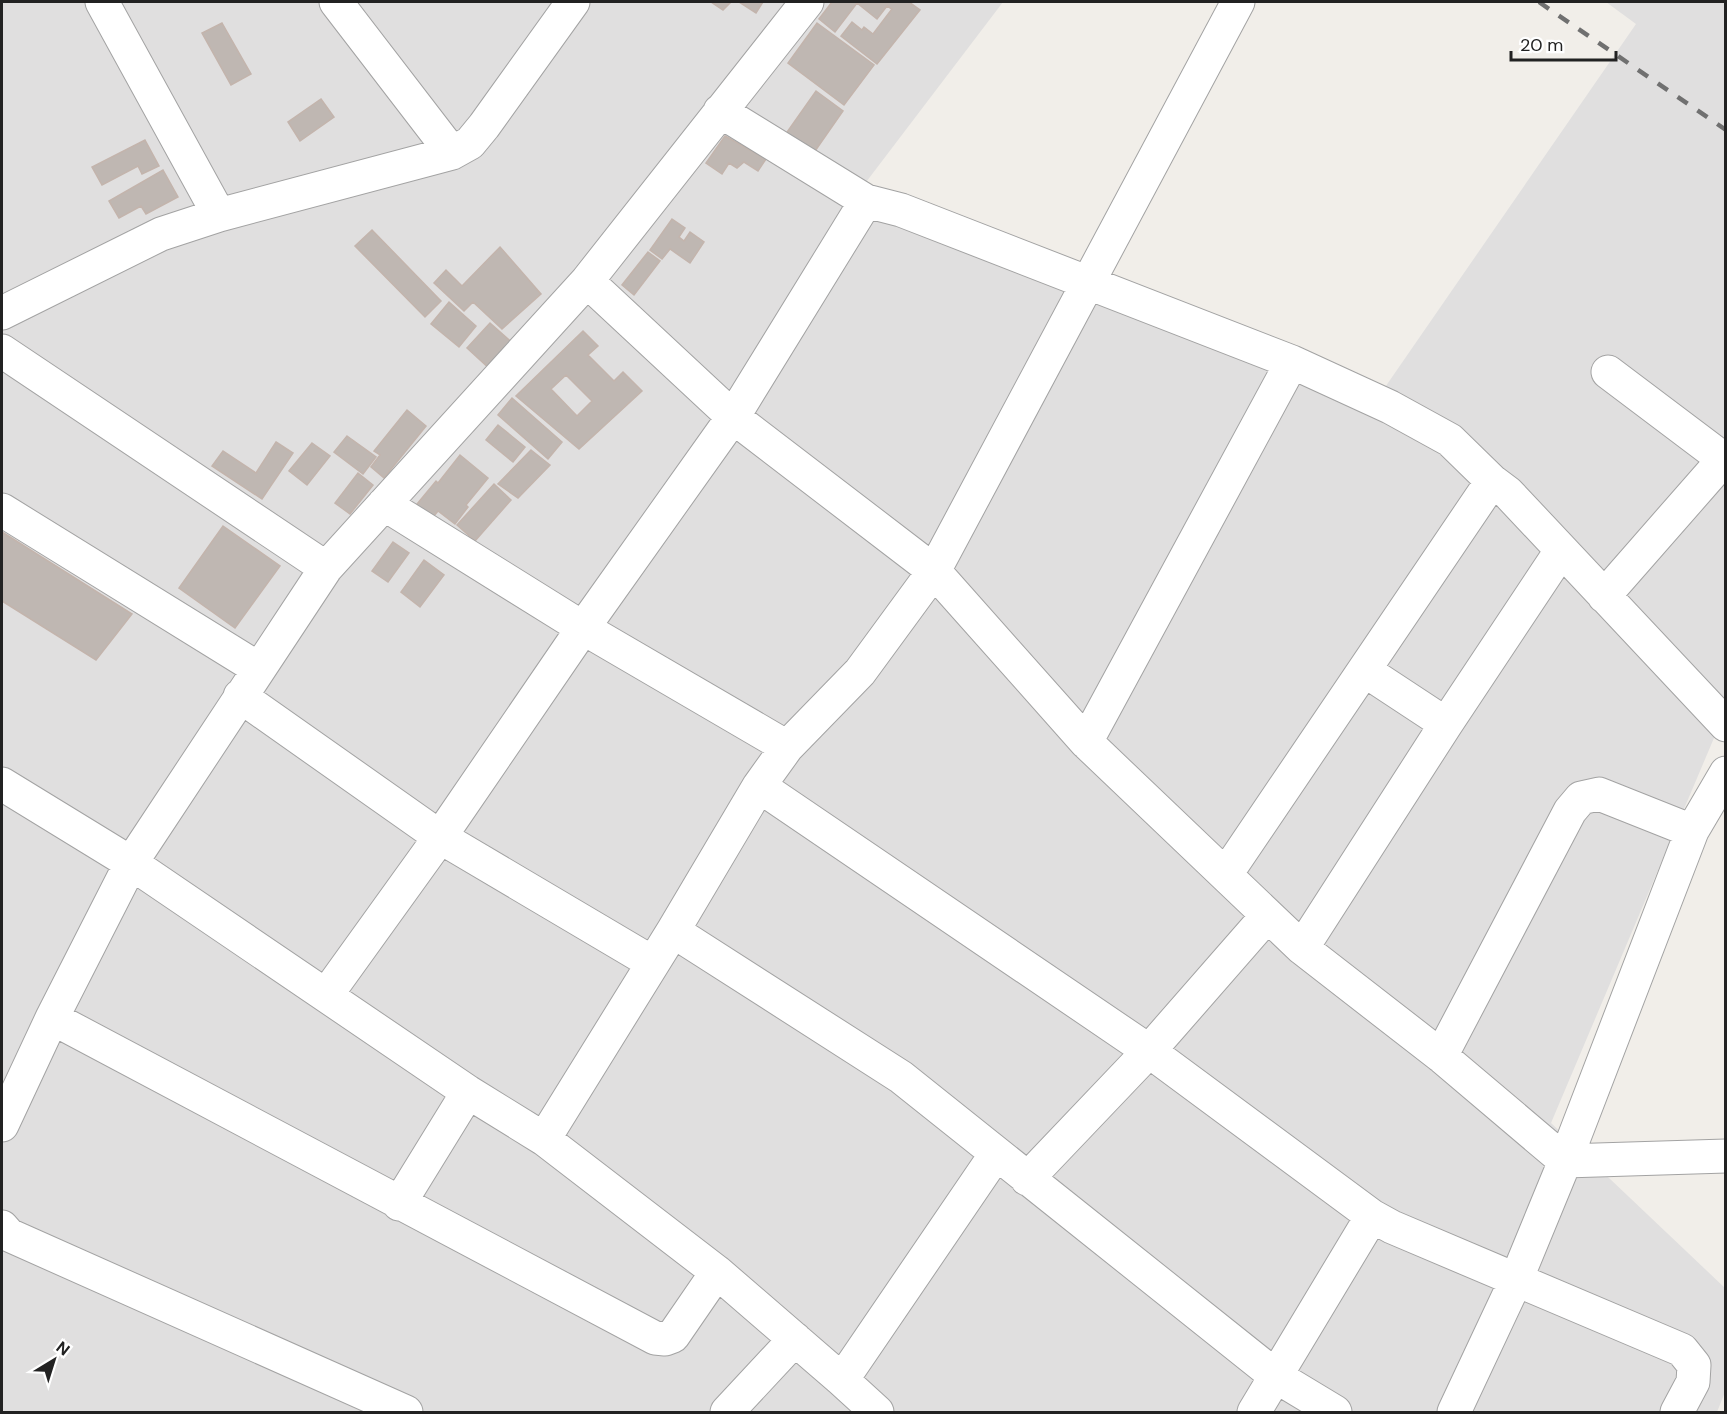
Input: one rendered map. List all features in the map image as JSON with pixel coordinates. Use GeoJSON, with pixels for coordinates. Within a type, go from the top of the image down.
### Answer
{"type":"FeatureCollection","features":[{"type":"Feature","properties":{"kind":"street"},"geometry":{"type":"LineString","coordinates":[[102,2],[219,215]]}},
{"type":"Feature","properties":{"kind":"street"},"geometry":{"type":"LineString","coordinates":[[336,2],[453,153]]}},
{"type":"Feature","properties":{"kind":"street"},"geometry":{"type":"LineString","coordinates":[[2,313],[161,234],[219,215],[453,153],[470,143],[484,126],[573,2]]}},
{"type":"Feature","properties":{"kind":"street"},"geometry":{"type":"LineString","coordinates":[[3,1115],[131,862],[326,568],[587,281],[807,2]]}},
{"type":"Feature","properties":{"kind":"street"},"geometry":{"type":"LineString","coordinates":[[544,1138],[673,932],[759,786],[787,747],[860,672],[934,570],[1238,2]]}},
{"type":"Feature","properties":{"kind":"street"},"geometry":{"type":"LineString","coordinates":[[720,111],[866,201],[901,210],[1292,362],[1390,407],[1450,440],[1508,494],[1725,725]]}},
{"type":"Feature","properties":{"kind":"street"},"geometry":{"type":"LineString","coordinates":[[327,994],[440,837],[583,628],[733,417],[866,201]]}},
{"type":"Feature","properties":{"kind":"street"},"geometry":{"type":"LineString","coordinates":[[587,281],[733,417],[934,570],[1086,742],[1302,948],[1441,1056],[1565,1161],[1725,1156]]}},
{"type":"Feature","properties":{"kind":"street"},"geometry":{"type":"LineString","coordinates":[[2,351],[326,568]]}},
{"type":"Feature","properties":{"kind":"street"},"geometry":{"type":"LineString","coordinates":[[1086,742],[1292,362]]}},
{"type":"Feature","properties":{"kind":"street"},"geometry":{"type":"LineString","coordinates":[[1604,596],[1725,460],[1608,372]]}},
{"type":"Feature","properties":{"kind":"street"},"geometry":{"type":"LineString","coordinates":[[1226,874],[1492,481]]}},
{"type":"Feature","properties":{"kind":"street"},"geometry":{"type":"LineString","coordinates":[[384,504],[583,628],[787,747]]}},
{"type":"Feature","properties":{"kind":"street"},"geometry":{"type":"LineString","coordinates":[[2,510],[259,669]]}},
{"type":"Feature","properties":{"kind":"street"},"geometry":{"type":"LineString","coordinates":[[1302,948],[1561,551]]}},
{"type":"Feature","properties":{"kind":"street"},"geometry":{"type":"LineString","coordinates":[[1364,670],[1446,724]]}},
{"type":"Feature","properties":{"kind":"street"},"geometry":{"type":"LineString","coordinates":[[240,696],[440,837],[653,963]]}},
{"type":"Feature","properties":{"kind":"street"},"geometry":{"type":"LineString","coordinates":[[1454,1413],[1516,1280],[1565,1161],[1692,831],[1725,773]]}},
{"type":"Feature","properties":{"kind":"street"},"geometry":{"type":"LineString","coordinates":[[2,784],[131,862],[468,1092],[544,1138],[717,1272],[877,1413]]}},
{"type":"Feature","properties":{"kind":"street"},"geometry":{"type":"LineString","coordinates":[[759,786],[1149,1051],[1372,1216],[1392,1227],[1682,1350],[1694,1365],[1692,1382],[1677,1413]]}},
{"type":"Feature","properties":{"kind":"street"},"geometry":{"type":"LineString","coordinates":[[1441,1056],[1570,811],[1581,798],[1599,794],[1692,831]]}},
{"type":"Feature","properties":{"kind":"street"},"geometry":{"type":"LineString","coordinates":[[1027,1179],[1149,1051],[1267,916]]}},
{"type":"Feature","properties":{"kind":"street"},"geometry":{"type":"LineString","coordinates":[[673,932],[900,1077],[1277,1377],[1335,1413]]}},
{"type":"Feature","properties":{"kind":"street"},"geometry":{"type":"LineString","coordinates":[[52,1018],[655,1338],[665,1339],[673,1336],[717,1272]]}},
{"type":"Feature","properties":{"kind":"street"},"geometry":{"type":"LineString","coordinates":[[399,1204],[468,1092]]}},
{"type":"Feature","properties":{"kind":"street"},"geometry":{"type":"LineString","coordinates":[[842,1380],[996,1154]]}},
{"type":"Feature","properties":{"kind":"street"},"geometry":{"type":"LineString","coordinates":[[1254,1413],[1372,1216]]}},
{"type":"Feature","properties":{"kind":"street"},"geometry":{"type":"LineString","coordinates":[[4,1239],[406,1413]]}},
{"type":"Feature","properties":{"kind":"street"},"geometry":{"type":"LineString","coordinates":[[726,1413],[795,1339]]}},
{"type":"Feature","properties":{"kind":"shaded area"},"geometry":{"type":"Polygon","coordinates":[[[2,2],[1003,2],[857,194],[1370,409],[1636,24],[1606,2],[1725,2],[1725,712],[1551,1123],[1725,1288],[1725,1392],[1717,1412],[2,1412],[2,2]]]}},
{"type":"Feature","properties":{"kind":"building"},"geometry":{"type":"Polygon","coordinates":[[[711,2],[731,2],[723,10],[711,2]]]}},
{"type":"Feature","properties":{"kind":"building"},"geometry":{"type":"Polygon","coordinates":[[[739,2],[763,2],[756,13],[739,2]]]}},
{"type":"Feature","properties":{"kind":"building"},"geometry":{"type":"Polygon","coordinates":[[[832,2],[909,2],[920,10],[877,64],[841,36],[852,22],[862,30],[864,27],[873,34],[892,9],[887,6],[877,19],[857,3],[835,32],[819,19],[832,2]]]}},
{"type":"Feature","properties":{"kind":"building"},"geometry":{"type":"Polygon","coordinates":[[[222,23],[251,74],[231,85],[202,33],[222,23]]]}},
{"type":"Feature","properties":{"kind":"building"},"geometry":{"type":"Polygon","coordinates":[[[817,23],[874,65],[844,105],[788,63],[817,23]]]}},
{"type":"Feature","properties":{"kind":"building"},"geometry":{"type":"Polygon","coordinates":[[[816,91],[843,111],[813,154],[785,135],[816,91]]]}},
{"type":"Feature","properties":{"kind":"building"},"geometry":{"type":"Polygon","coordinates":[[[321,99],[334,117],[300,141],[288,122],[321,99]]]}},
{"type":"Feature","properties":{"kind":"building"},"geometry":{"type":"Polygon","coordinates":[[[725,136],[766,159],[758,171],[744,162],[737,168],[729,163],[722,174],[706,163],[725,136]]]}},
{"type":"Feature","properties":{"kind":"building"},"geometry":{"type":"Polygon","coordinates":[[[145,140],[159,166],[142,174],[138,166],[102,185],[92,167],[145,140]]]}},
{"type":"Feature","properties":{"kind":"building"},"geometry":{"type":"Polygon","coordinates":[[[163,170],[178,197],[146,214],[141,206],[119,218],[109,201],[163,170]]]}},
{"type":"Feature","properties":{"kind":"building"},"geometry":{"type":"Polygon","coordinates":[[[672,219],[685,228],[679,237],[684,241],[690,232],[704,242],[690,263],[670,249],[662,259],[650,250],[672,219]]]}},
{"type":"Feature","properties":{"kind":"building"},"geometry":{"type":"Polygon","coordinates":[[[372,230],[441,301],[425,317],[355,246],[372,230]]]}},
{"type":"Feature","properties":{"kind":"building"},"geometry":{"type":"Polygon","coordinates":[[[500,247],[541,294],[502,329],[473,302],[464,311],[434,283],[446,270],[462,286],[500,247]]]}},
{"type":"Feature","properties":{"kind":"building"},"geometry":{"type":"Polygon","coordinates":[[[648,252],[660,261],[634,295],[622,285],[648,252]]]}},
{"type":"Feature","properties":{"kind":"building"},"geometry":{"type":"Polygon","coordinates":[[[449,302],[476,326],[459,347],[431,324],[449,302]]]}},
{"type":"Feature","properties":{"kind":"building"},"geometry":{"type":"Polygon","coordinates":[[[490,323],[516,346],[492,371],[467,348],[490,323]]]}},
{"type":"Feature","properties":{"kind":"building"},"geometry":{"type":"Polygon","coordinates":[[[583,331],[598,346],[588,355],[614,381],[623,372],[642,391],[579,449],[516,396],[583,331]],[[566,375],[551,389],[577,416],[592,401],[566,375]]]}},
{"type":"Feature","properties":{"kind":"building"},"geometry":{"type":"Polygon","coordinates":[[[512,398],[562,442],[548,459],[498,415],[512,398]]]}},
{"type":"Feature","properties":{"kind":"building"},"geometry":{"type":"Polygon","coordinates":[[[407,410],[426,426],[384,478],[371,467],[380,455],[374,451],[407,410]]]}},
{"type":"Feature","properties":{"kind":"building"},"geometry":{"type":"Polygon","coordinates":[[[498,425],[525,447],[513,462],[486,440],[498,425]]]}},
{"type":"Feature","properties":{"kind":"building"},"geometry":{"type":"Polygon","coordinates":[[[347,436],[376,457],[363,474],[334,452],[347,436]]]}},
{"type":"Feature","properties":{"kind":"building"},"geometry":{"type":"Polygon","coordinates":[[[276,442],[293,453],[262,499],[212,466],[223,451],[256,473],[276,442]]]}},
{"type":"Feature","properties":{"kind":"building"},"geometry":{"type":"Polygon","coordinates":[[[312,443],[330,456],[307,485],[289,471],[312,443]]]}},
{"type":"Feature","properties":{"kind":"building"},"geometry":{"type":"Polygon","coordinates":[[[531,450],[550,465],[518,498],[498,484],[531,450]]]}},
{"type":"Feature","properties":{"kind":"building"},"geometry":{"type":"Polygon","coordinates":[[[460,455],[488,478],[466,505],[468,507],[455,524],[438,511],[429,522],[413,509],[460,455]]]}},
{"type":"Feature","properties":{"kind":"building"},"geometry":{"type":"Polygon","coordinates":[[[358,473],[373,485],[350,514],[335,503],[358,473]]]}},
{"type":"Feature","properties":{"kind":"building"},"geometry":{"type":"Polygon","coordinates":[[[494,484],[511,500],[475,541],[457,525],[494,484]]]}},
{"type":"Feature","properties":{"kind":"building"},"geometry":{"type":"Polygon","coordinates":[[[223,526],[280,566],[235,628],[179,588],[223,526]]]}},
{"type":"Feature","properties":{"kind":"building"},"geometry":{"type":"Polygon","coordinates":[[[2,532],[132,614],[96,660],[2,601],[2,532]]]}},
{"type":"Feature","properties":{"kind":"building"},"geometry":{"type":"Polygon","coordinates":[[[393,542],[409,553],[388,582],[372,571],[393,542]]]}},
{"type":"Feature","properties":{"kind":"building"},"geometry":{"type":"Polygon","coordinates":[[[424,560],[444,575],[420,607],[401,592],[424,560]]]}},
{"type":"Feature","properties":{"kind":"railway"},"geometry":{"type":"LineString","coordinates":[[1539,2],[1726,130]]}}]}
